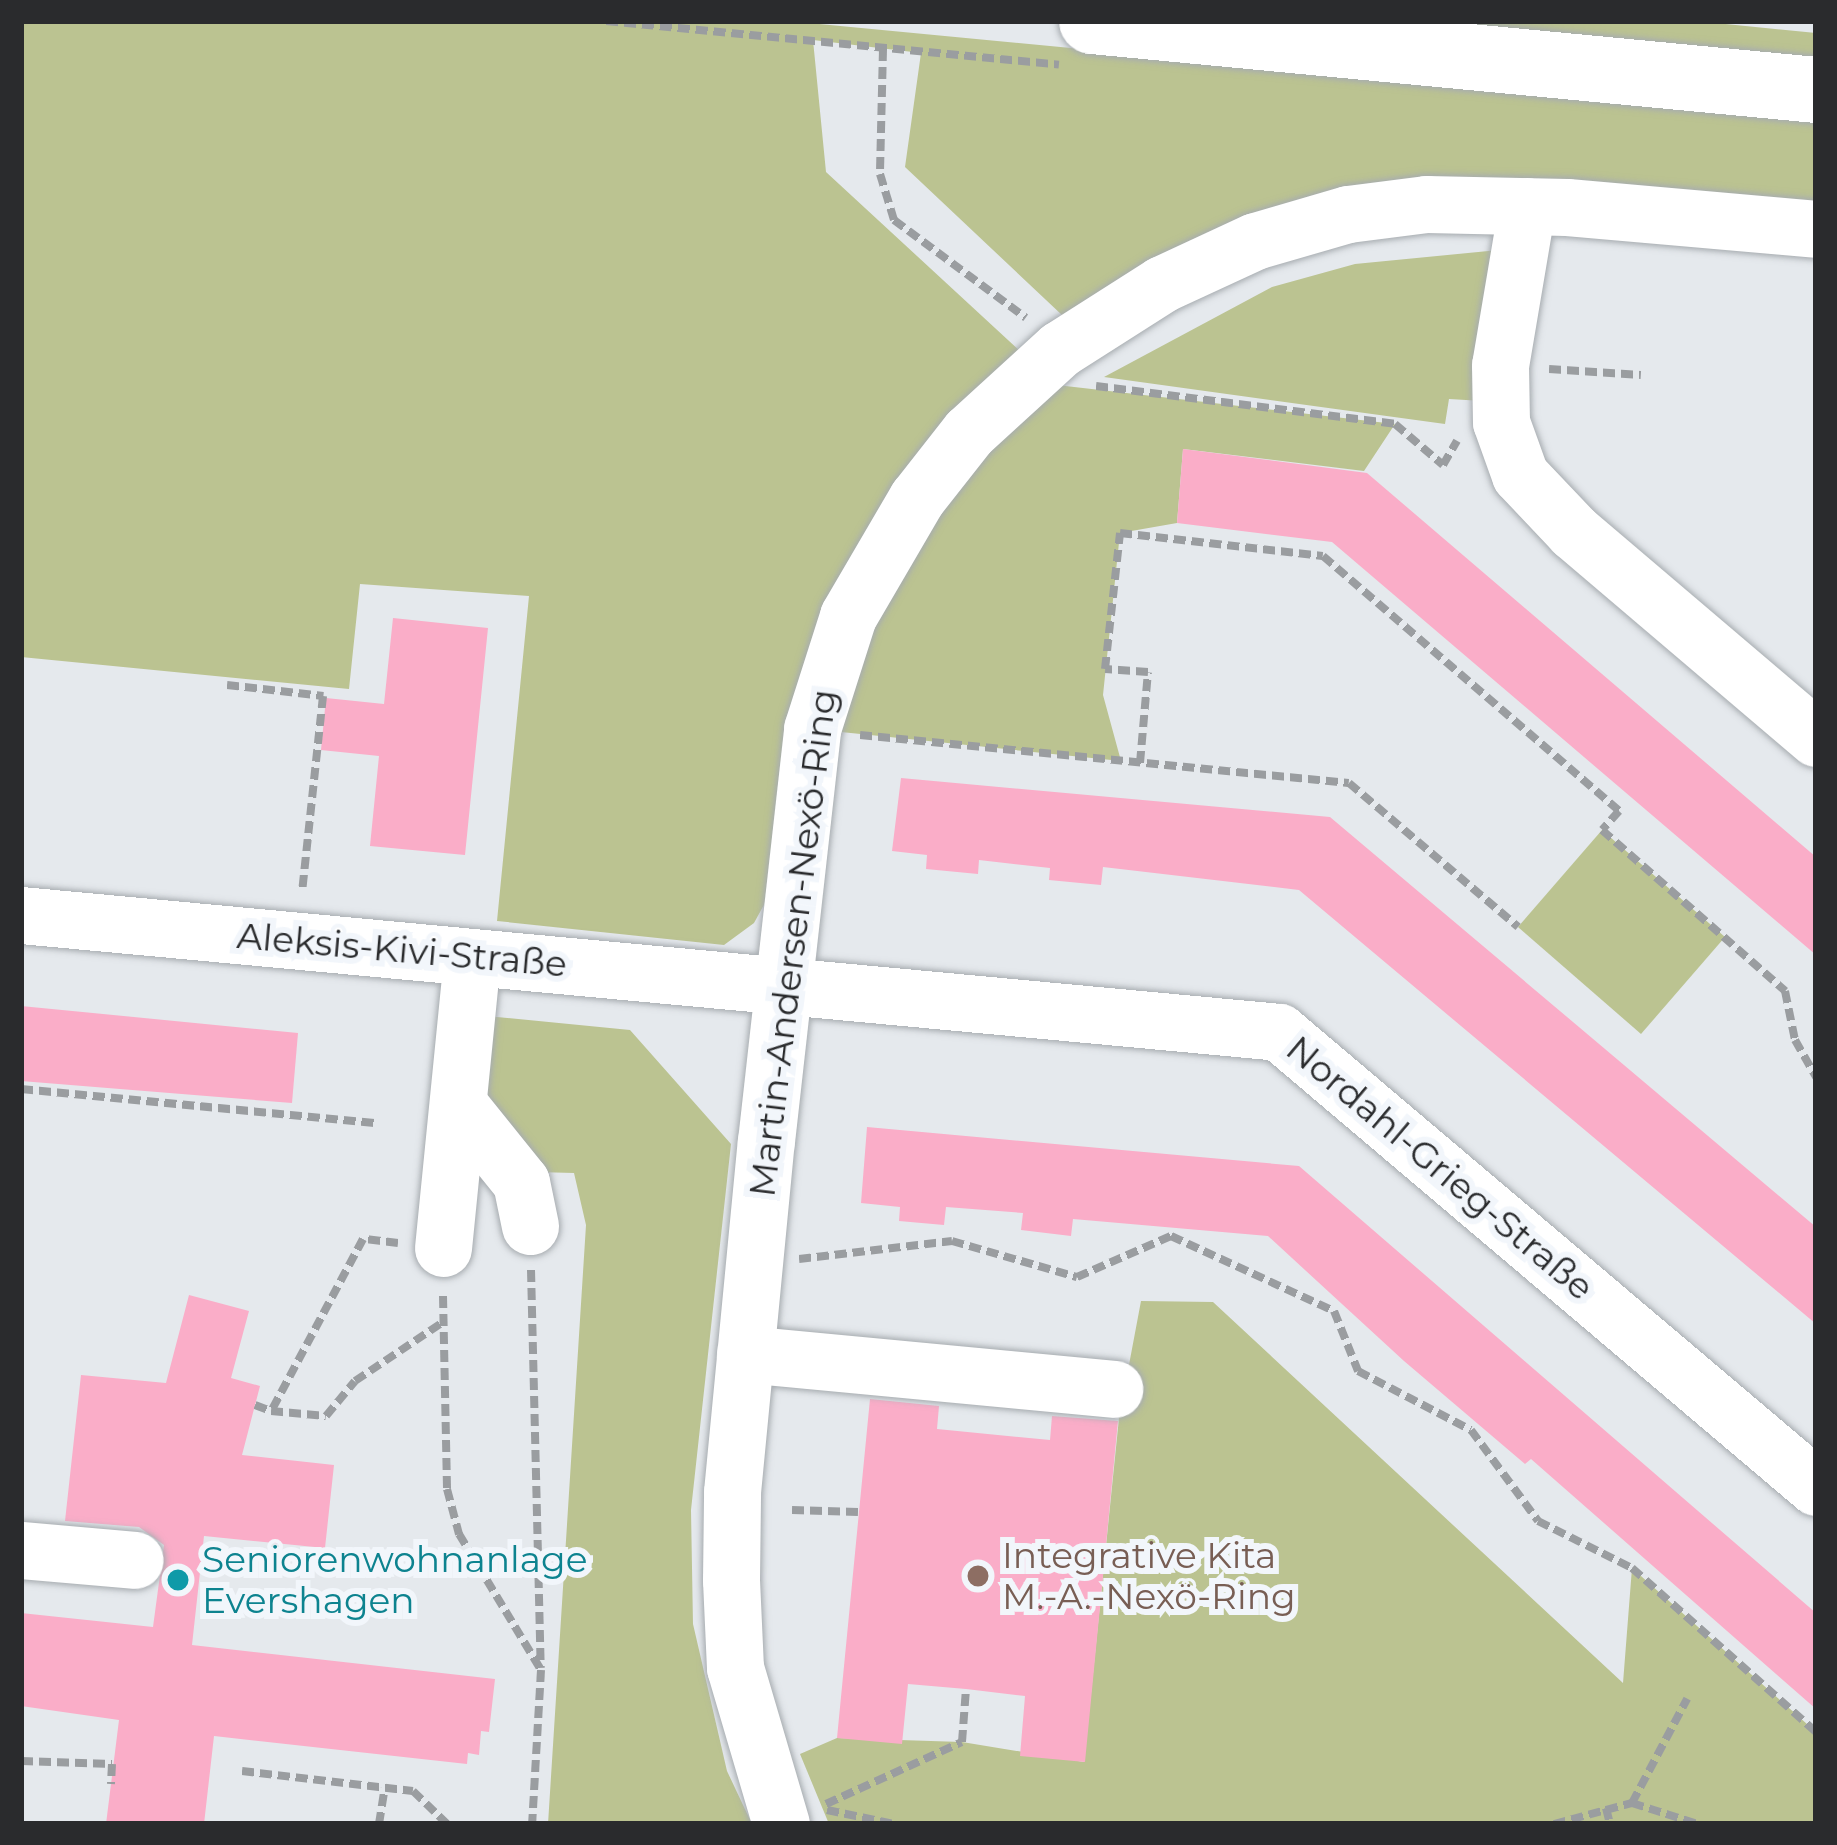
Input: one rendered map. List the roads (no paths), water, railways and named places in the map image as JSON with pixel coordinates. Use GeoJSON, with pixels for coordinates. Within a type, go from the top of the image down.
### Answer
{"type":"FeatureCollection","features":[{"type":"Feature","properties":{"kind":"highway"},"geometry":{"type":"LineString","coordinates":[[1092,21],[1816,90]]}},
{"type":"Feature","properties":{"kind":"street","name":"Martin-Andersen-Nexö-Ring"},"geometry":{"type":"LineString","coordinates":[[781,1824],[734,1668],[732,1492],[745,1354],[812,729],[848,616],[917,498],[970,432],[1060,349],[1162,284],[1255,241],[1387,209],[1527,206],[1816,229]]}},
{"type":"Feature","properties":{"kind":"street"},"geometry":{"type":"LineString","coordinates":[[1527,206],[1500,365],[1501,422],[1520,476],[1574,532],[1816,738]]}},
{"type":"Feature","properties":{"kind":"street","name":"Aleksis-Kivi-Straße"},"geometry":{"type":"LineString","coordinates":[[21,915],[783,988]]}},
{"type":"Feature","properties":{"kind":"street"},"geometry":{"type":"LineString","coordinates":[[443,1248],[472,957]]}},
{"type":"Feature","properties":{"kind":"street","name":"Nordahl-Grieg-Straße"},"geometry":{"type":"LineString","coordinates":[[783,988],[1279,1032],[1816,1487]]}},
{"type":"Feature","properties":{"kind":"street"},"geometry":{"type":"LineString","coordinates":[[458,1104],[521,1182],[530,1226]]}},
{"type":"Feature","properties":{"kind":"street"},"geometry":{"type":"LineString","coordinates":[[745,1354],[1114,1389]]}},
{"type":"Feature","properties":{"kind":"street"},"geometry":{"type":"LineString","coordinates":[[21,1550],[135,1560]]}},
{"type":"Feature","properties":{"kind":"place","name":"Integrative Kita M.-A.-Nexö-Ring"},"geometry":{"type":"Point","coordinates":[978,1576]}},
{"type":"Feature","properties":{"kind":"place","name":"Seniorenwohnanlage Evershagen"},"geometry":{"type":"Point","coordinates":[178,1580]}}]}
